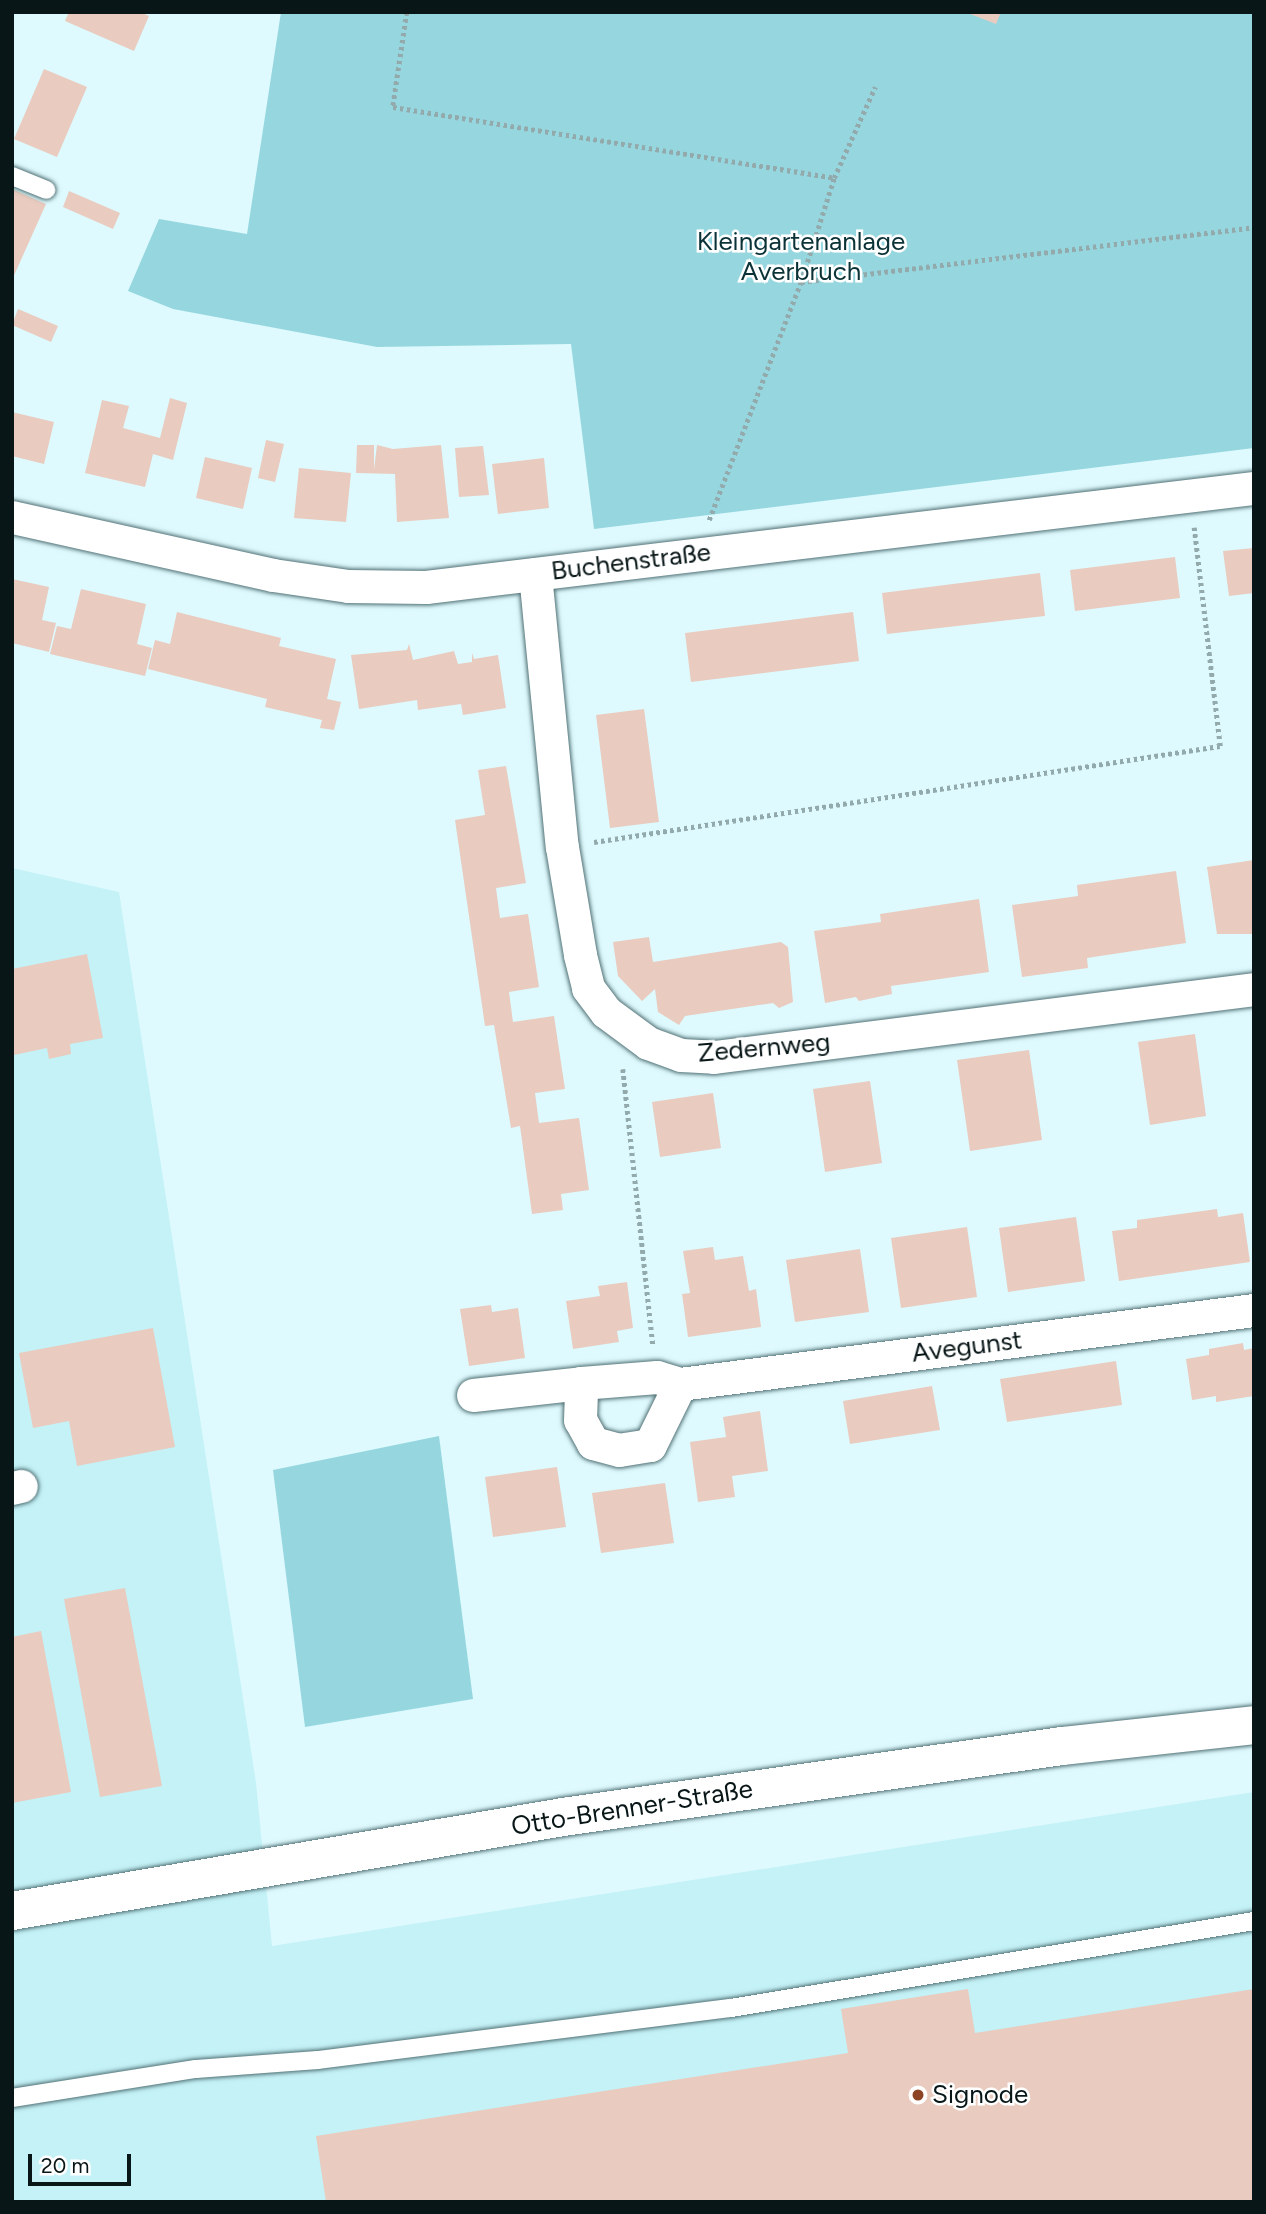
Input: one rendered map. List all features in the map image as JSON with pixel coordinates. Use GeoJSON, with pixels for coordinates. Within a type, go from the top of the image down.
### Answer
{"type":"FeatureCollection","features":[{"type":"Feature","properties":{"kind":"main road","name":"Otto-Brenner-Straße"},"geometry":{"type":"LineString","coordinates":[[12,1911],[577,1815],[1062,1746],[1254,1725]]}},
{"type":"Feature","properties":{"kind":"street","name":"Buchenstraße"},"geometry":{"type":"LineString","coordinates":[[12,517],[273,575],[348,586],[426,587],[1254,488]]}},
{"type":"Feature","properties":{"kind":"street","name":"Zedernweg"},"geometry":{"type":"LineString","coordinates":[[535,574],[562,847],[588,988],[618,1025],[681,1055],[714,1057],[1254,989]]}},
{"type":"Feature","properties":{"kind":"street","name":"Avegunst"},"geometry":{"type":"LineString","coordinates":[[473,1395],[581,1383],[668,1381],[1254,1310]]}},
{"type":"Feature","properties":{"kind":"street"},"geometry":{"type":"LineString","coordinates":[[581,1383],[580,1420],[593,1443],[619,1450],[650,1445],[668,1381]]}},
{"type":"Feature","properties":{"kind":"lane"},"geometry":{"type":"LineString","coordinates":[[12,176],[46,190]]}},
{"type":"Feature","properties":{"kind":"lane"},"geometry":{"type":"LineString","coordinates":[[12,2098],[196,2069],[318,2060],[731,2008],[1254,1921]]}},
{"type":"Feature","properties":{"kind":"path"},"geometry":{"type":"LineString","coordinates":[[407,12],[393,107],[834,178]]}},
{"type":"Feature","properties":{"kind":"path"},"geometry":{"type":"LineString","coordinates":[[696,554],[801,282],[834,178],[875,87]]}},
{"type":"Feature","properties":{"kind":"path"},"geometry":{"type":"LineString","coordinates":[[801,282],[1254,227]]}},
{"type":"Feature","properties":{"kind":"path"},"geometry":{"type":"LineString","coordinates":[[562,847],[1220,746],[1190,495]]}},
{"type":"Feature","properties":{"kind":"path"},"geometry":{"type":"LineString","coordinates":[[618,1025],[668,1381]]}},
{"type":"Feature","properties":{"kind":"shaded area"},"geometry":{"type":"Polygon","coordinates":[[[12,868],[119,892],[256,1783],[272,1946],[1254,1792],[1254,2202],[12,2202],[12,868]]]}},
{"type":"Feature","properties":{"kind":"green space","name":"Kleingartenanlage Averbruch"},"geometry":{"type":"Polygon","coordinates":[[[281,12],[1254,12],[1254,448],[594,529],[571,344],[377,347],[173,309],[128,291],[159,219],[247,234],[281,12]]]}},
{"type":"Feature","properties":{"kind":"green space"},"geometry":{"type":"Polygon","coordinates":[[[439,1436],[473,1699],[305,1727],[273,1470],[439,1436]]]}},
{"type":"Feature","properties":{"kind":"building"},"geometry":{"type":"Polygon","coordinates":[[[69,12],[140,12],[149,16],[134,51],[65,21],[69,12]]]}},
{"type":"Feature","properties":{"kind":"building"},"geometry":{"type":"Polygon","coordinates":[[[965,12],[1001,12],[996,24],[965,12]]]}},
{"type":"Feature","properties":{"kind":"building"},"geometry":{"type":"Polygon","coordinates":[[[44,69],[87,87],[57,157],[14,139],[44,69]]]}},
{"type":"Feature","properties":{"kind":"building"},"geometry":{"type":"Polygon","coordinates":[[[12,189],[46,204],[12,280],[12,189]]]}},
{"type":"Feature","properties":{"kind":"building"},"geometry":{"type":"Polygon","coordinates":[[[69,191],[120,213],[113,229],[63,207],[69,191]]]}},
{"type":"Feature","properties":{"kind":"building"},"geometry":{"type":"Polygon","coordinates":[[[18,309],[58,326],[51,342],[12,325],[18,309]]]}},
{"type":"Feature","properties":{"kind":"building"},"geometry":{"type":"Polygon","coordinates":[[[170,398],[187,403],[173,460],[153,454],[145,487],[85,473],[102,400],[129,406],[123,428],[160,438],[170,398]]]}},
{"type":"Feature","properties":{"kind":"building"},"geometry":{"type":"Polygon","coordinates":[[[12,412],[54,422],[44,464],[12,456],[12,412]]]}},
{"type":"Feature","properties":{"kind":"building"},"geometry":{"type":"Polygon","coordinates":[[[266,440],[284,444],[275,482],[258,478],[266,440]]]}},
{"type":"Feature","properties":{"kind":"building"},"geometry":{"type":"Polygon","coordinates":[[[357,445],[374,445],[374,470],[377,445],[393,449],[441,445],[449,518],[397,522],[395,474],[356,473],[357,445]]]}},
{"type":"Feature","properties":{"kind":"building"},"geometry":{"type":"Polygon","coordinates":[[[483,446],[489,495],[459,497],[455,448],[483,446]]]}},
{"type":"Feature","properties":{"kind":"building"},"geometry":{"type":"Polygon","coordinates":[[[205,457],[252,468],[243,509],[196,498],[205,457]]]}},
{"type":"Feature","properties":{"kind":"building"},"geometry":{"type":"Polygon","coordinates":[[[544,458],[549,508],[498,514],[492,464],[544,458]]]}},
{"type":"Feature","properties":{"kind":"building"},"geometry":{"type":"Polygon","coordinates":[[[299,468],[351,473],[346,522],[294,518],[299,468]]]}},
{"type":"Feature","properties":{"kind":"building"},"geometry":{"type":"Polygon","coordinates":[[[1254,548],[1254,593],[1229,596],[1223,551],[1254,548]]]}},
{"type":"Feature","properties":{"kind":"building"},"geometry":{"type":"Polygon","coordinates":[[[1175,557],[1180,598],[1075,611],[1070,570],[1175,557]]]}},
{"type":"Feature","properties":{"kind":"building"},"geometry":{"type":"Polygon","coordinates":[[[1040,573],[1045,616],[887,634],[882,593],[1040,573]]]}},
{"type":"Feature","properties":{"kind":"building"},"geometry":{"type":"Polygon","coordinates":[[[12,579],[49,587],[42,620],[56,623],[49,652],[12,643],[12,579]]]}},
{"type":"Feature","properties":{"kind":"building"},"geometry":{"type":"Polygon","coordinates":[[[81,589],[146,604],[137,644],[152,648],[145,676],[50,654],[57,626],[71,629],[81,589]]]}},
{"type":"Feature","properties":{"kind":"building"},"geometry":{"type":"Polygon","coordinates":[[[177,612],[281,638],[279,646],[336,659],[327,699],[341,702],[334,730],[320,728],[322,720],[265,707],[267,699],[148,669],[155,640],[170,644],[177,612]]]}},
{"type":"Feature","properties":{"kind":"building"},"geometry":{"type":"Polygon","coordinates":[[[853,612],[859,661],[691,682],[685,633],[853,612]]]}},
{"type":"Feature","properties":{"kind":"building"},"geometry":{"type":"Polygon","coordinates":[[[409,644],[413,660],[454,651],[458,664],[472,662],[472,653],[474,659],[498,655],[506,708],[463,715],[461,704],[418,710],[417,700],[359,709],[351,655],[407,650],[409,644]]]}},
{"type":"Feature","properties":{"kind":"building"},"geometry":{"type":"Polygon","coordinates":[[[644,709],[659,822],[610,828],[596,715],[644,709]]]}},
{"type":"Feature","properties":{"kind":"building"},"geometry":{"type":"Polygon","coordinates":[[[506,766],[526,883],[496,888],[500,918],[528,914],[539,987],[509,992],[513,1022],[554,1016],[565,1089],[535,1093],[539,1123],[579,1118],[589,1190],[561,1194],[563,1210],[532,1214],[520,1126],[511,1128],[494,1025],[485,1026],[455,820],[485,815],[478,770],[506,766]]]}},
{"type":"Feature","properties":{"kind":"building"},"geometry":{"type":"Polygon","coordinates":[[[1254,860],[1254,934],[1217,934],[1207,867],[1254,860]]]}},
{"type":"Feature","properties":{"kind":"building"},"geometry":{"type":"Polygon","coordinates":[[[1176,871],[1186,943],[1087,958],[1088,968],[1022,977],[1012,905],[1078,896],[1077,885],[1176,871]]]}},
{"type":"Feature","properties":{"kind":"building"},"geometry":{"type":"Polygon","coordinates":[[[979,899],[989,972],[891,986],[892,994],[859,1001],[856,997],[825,1003],[814,931],[881,922],[880,914],[979,899]]]}},
{"type":"Feature","properties":{"kind":"building"},"geometry":{"type":"Polygon","coordinates":[[[649,937],[653,962],[781,942],[788,947],[793,1002],[779,1008],[773,1003],[685,1016],[679,1025],[658,1012],[655,989],[642,1001],[618,976],[613,942],[649,937]]]}},
{"type":"Feature","properties":{"kind":"building"},"geometry":{"type":"Polygon","coordinates":[[[87,954],[103,1038],[70,1044],[71,1054],[49,1059],[47,1048],[14,1055],[12,969],[87,954]]]}},
{"type":"Feature","properties":{"kind":"building"},"geometry":{"type":"Polygon","coordinates":[[[1195,1034],[1206,1116],[1150,1125],[1138,1042],[1195,1034]]]}},
{"type":"Feature","properties":{"kind":"building"},"geometry":{"type":"Polygon","coordinates":[[[1029,1050],[1042,1140],[970,1151],[957,1060],[1029,1050]]]}},
{"type":"Feature","properties":{"kind":"building"},"geometry":{"type":"Polygon","coordinates":[[[870,1081],[882,1163],[825,1172],[813,1089],[870,1081]]]}},
{"type":"Feature","properties":{"kind":"building"},"geometry":{"type":"Polygon","coordinates":[[[713,1093],[721,1148],[660,1157],[652,1102],[713,1093]]]}},
{"type":"Feature","properties":{"kind":"building"},"geometry":{"type":"Polygon","coordinates":[[[1217,1209],[1218,1217],[1243,1213],[1250,1262],[1119,1281],[1112,1231],[1137,1228],[1137,1220],[1217,1209]]]}},
{"type":"Feature","properties":{"kind":"building"},"geometry":{"type":"Polygon","coordinates":[[[1076,1217],[1085,1281],[1008,1292],[999,1228],[1076,1217]]]}},
{"type":"Feature","properties":{"kind":"building"},"geometry":{"type":"Polygon","coordinates":[[[967,1227],[977,1297],[901,1308],[891,1238],[967,1227]]]}},
{"type":"Feature","properties":{"kind":"building"},"geometry":{"type":"Polygon","coordinates":[[[713,1247],[715,1260],[743,1256],[749,1291],[756,1289],[761,1327],[688,1337],[682,1294],[690,1293],[683,1251],[713,1247]]]}},
{"type":"Feature","properties":{"kind":"building"},"geometry":{"type":"Polygon","coordinates":[[[860,1249],[869,1312],[795,1322],[786,1260],[860,1249]]]}},
{"type":"Feature","properties":{"kind":"building"},"geometry":{"type":"Polygon","coordinates":[[[627,1282],[633,1328],[617,1331],[619,1342],[573,1349],[566,1301],[600,1296],[598,1286],[627,1282]]]}},
{"type":"Feature","properties":{"kind":"building"},"geometry":{"type":"Polygon","coordinates":[[[491,1305],[492,1312],[518,1308],[525,1358],[469,1366],[460,1309],[491,1305]]]}},
{"type":"Feature","properties":{"kind":"building"},"geometry":{"type":"Polygon","coordinates":[[[153,1328],[175,1447],[77,1466],[69,1421],[33,1428],[19,1353],[153,1328]]]}},
{"type":"Feature","properties":{"kind":"building"},"geometry":{"type":"Polygon","coordinates":[[[1243,1343],[1244,1350],[1254,1348],[1254,1396],[1216,1402],[1216,1396],[1192,1400],[1186,1359],[1209,1355],[1209,1349],[1243,1343]]]}},
{"type":"Feature","properties":{"kind":"building"},"geometry":{"type":"Polygon","coordinates":[[[1116,1361],[1122,1405],[1007,1422],[1000,1379],[1116,1361]]]}},
{"type":"Feature","properties":{"kind":"building"},"geometry":{"type":"Polygon","coordinates":[[[932,1386],[940,1430],[850,1444],[843,1401],[932,1386]]]}},
{"type":"Feature","properties":{"kind":"building"},"geometry":{"type":"Polygon","coordinates":[[[760,1411],[768,1471],[732,1476],[735,1497],[698,1502],[690,1442],[726,1437],[723,1417],[760,1411]]]}},
{"type":"Feature","properties":{"kind":"building"},"geometry":{"type":"Polygon","coordinates":[[[557,1467],[566,1527],[493,1537],[485,1477],[557,1467]]]}},
{"type":"Feature","properties":{"kind":"building"},"geometry":{"type":"Polygon","coordinates":[[[665,1483],[674,1543],[601,1553],[592,1493],[665,1483]]]}},
{"type":"Feature","properties":{"kind":"building"},"geometry":{"type":"Polygon","coordinates":[[[125,1588],[162,1786],[100,1797],[64,1599],[125,1588]]]}},
{"type":"Feature","properties":{"kind":"building"},"geometry":{"type":"Polygon","coordinates":[[[41,1631],[71,1792],[12,1803],[12,1637],[41,1631]]]}},
{"type":"Feature","properties":{"kind":"building","name":"Signode"},"geometry":{"type":"Polygon","coordinates":[[[968,1989],[975,2033],[1254,1989],[1254,2202],[326,2202],[316,2136],[848,2053],[841,2009],[968,1989]]]}},
{"type":"Feature","properties":{"kind":"place","name":"Signode"},"geometry":{"type":"Point","coordinates":[918,2095]}}]}
